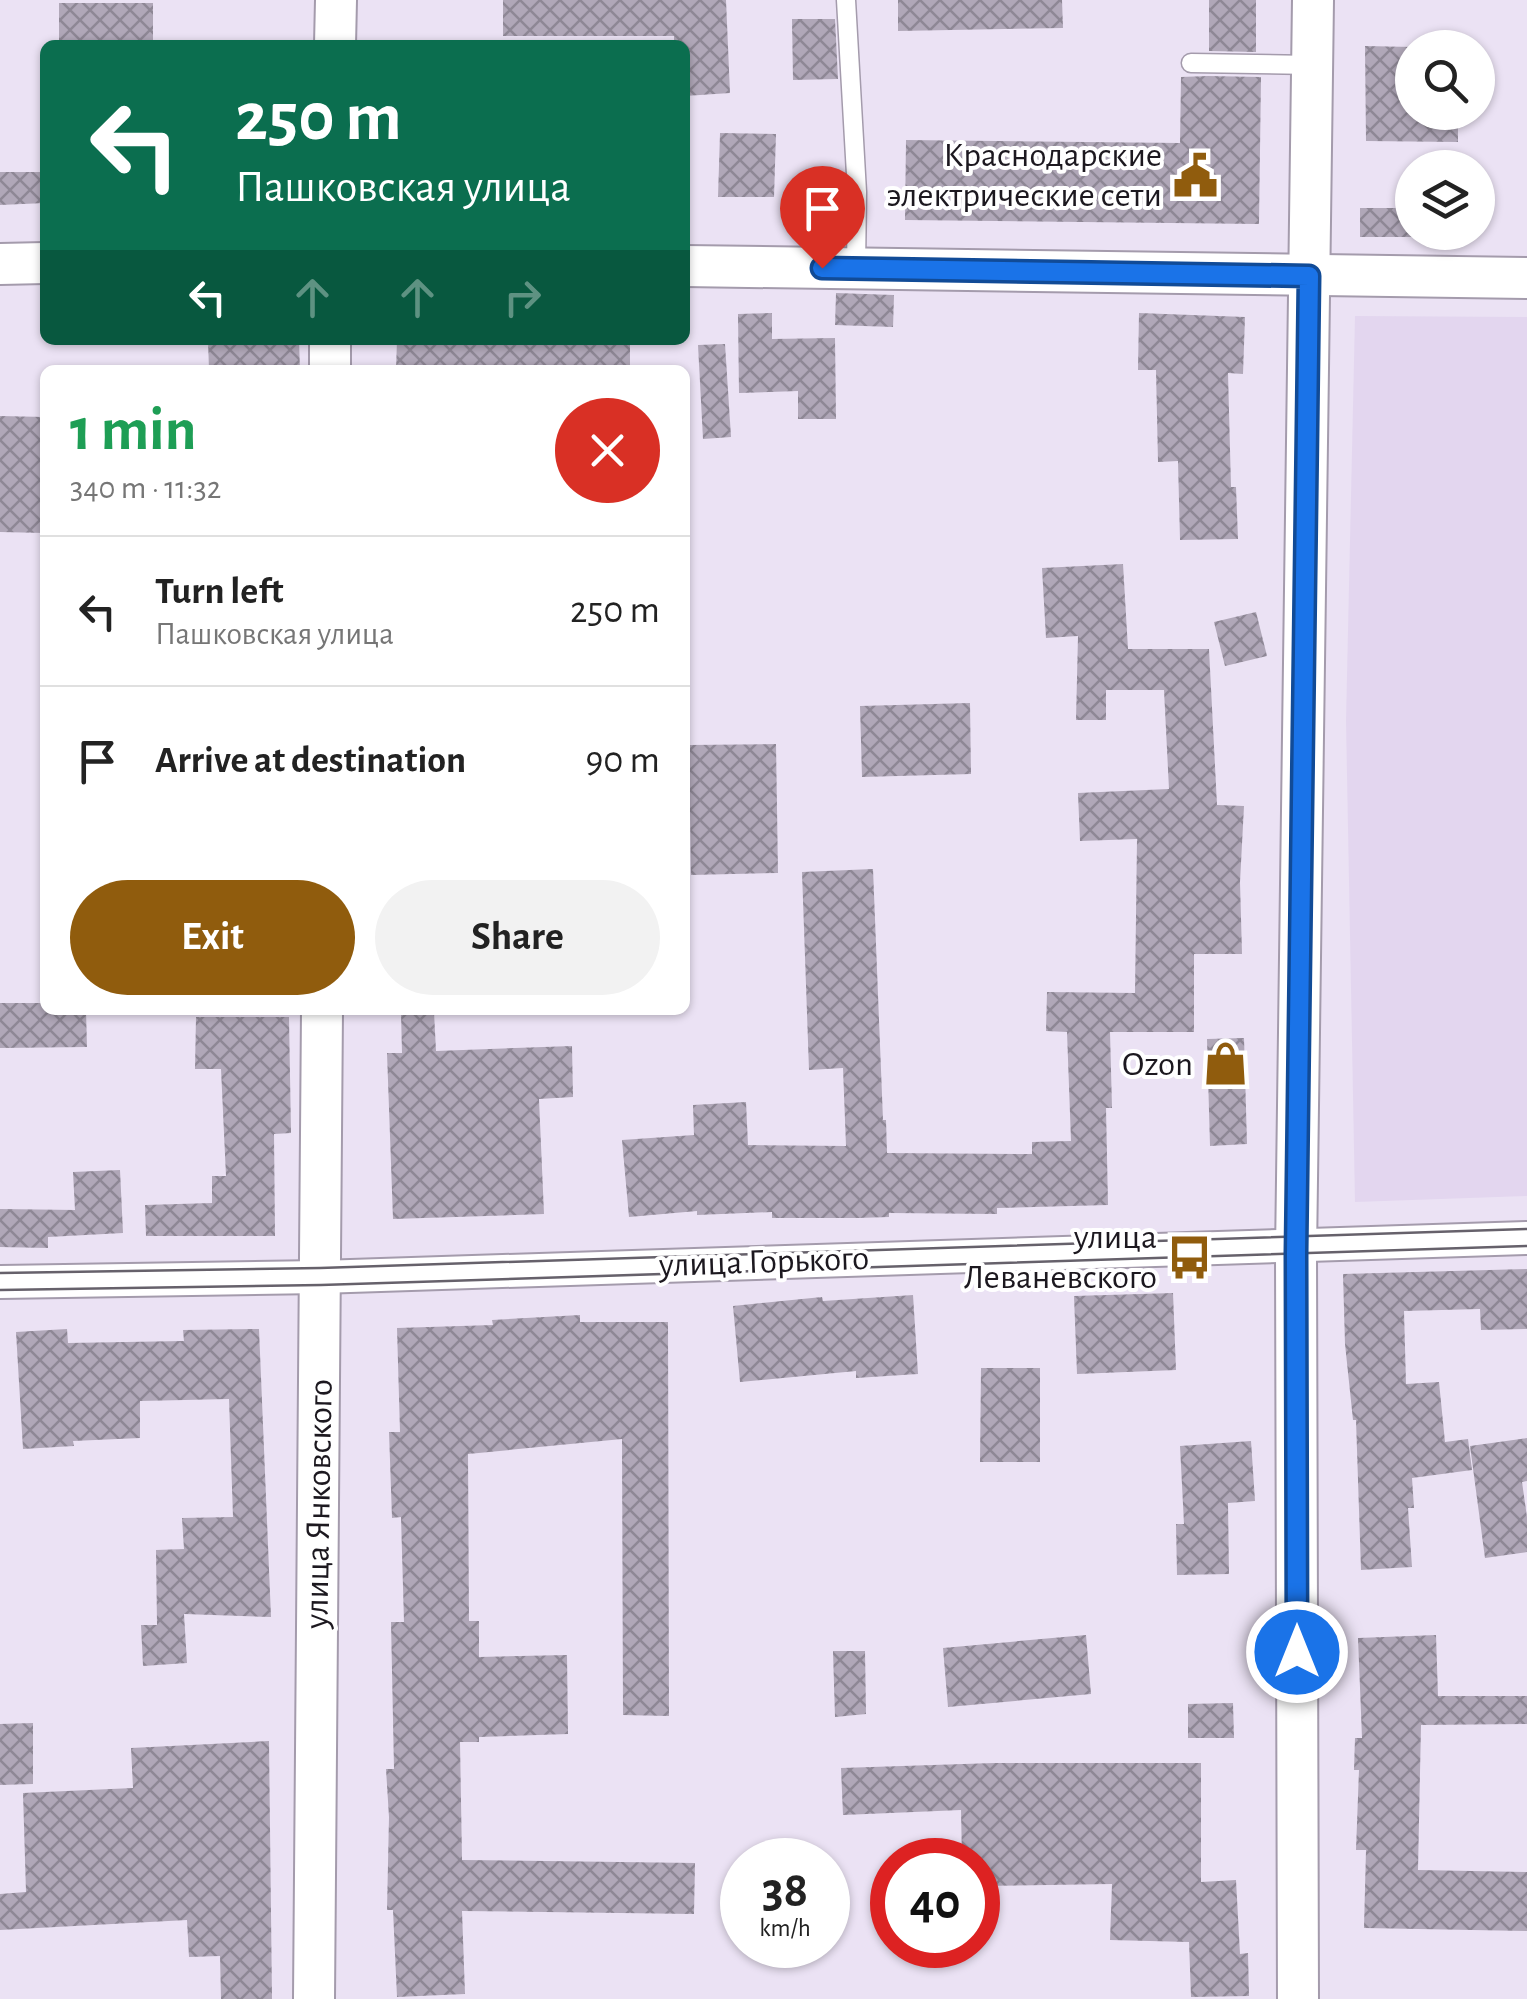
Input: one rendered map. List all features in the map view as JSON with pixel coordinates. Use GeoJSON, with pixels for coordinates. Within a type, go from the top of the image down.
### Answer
{"type":"FeatureCollection","features":[{"type":"Feature","properties":{"kind":"street"},"geometry":{"type":"LineString","coordinates":[[335,40],[336,0]]}},
{"type":"Feature","properties":{"kind":"street"},"geometry":{"type":"LineString","coordinates":[[1298,1999],[1296,1245],[1313,0]]}},
{"type":"Feature","properties":{"kind":"street"},"geometry":{"type":"LineString","coordinates":[[0,264],[40,263]]}},
{"type":"Feature","properties":{"kind":"street"},"geometry":{"type":"LineString","coordinates":[[690,266],[1527,278]]}},
{"type":"Feature","properties":{"kind":"street","name":"улица Янковского"},"geometry":{"type":"LineString","coordinates":[[314,1999],[322,1015]]}},
{"type":"Feature","properties":{"kind":"street","name":"улица Горького"},"geometry":{"type":"LineString","coordinates":[[0,1282],[320,1276],[1527,1238]]}},
{"type":"Feature","properties":{"kind":"lane"},"geometry":{"type":"LineString","coordinates":[[846,0],[857,192],[856,268]]}},
{"type":"Feature","properties":{"kind":"lane"},"geometry":{"type":"LineString","coordinates":[[1191,63],[1312,65]]}},
{"type":"Feature","properties":{"kind":"shaded area"},"geometry":{"type":"Polygon","coordinates":[[[1355,316],[1527,317],[1527,1196],[1355,1202],[1346,721],[1355,316]]]}},
{"type":"Feature","properties":{"kind":"building"},"geometry":{"type":"Polygon","coordinates":[[[503,0],[726,0],[730,93],[690,96],[690,40],[674,40],[674,36],[503,36],[503,0]]]}},
{"type":"Feature","properties":{"kind":"building"},"geometry":{"type":"Polygon","coordinates":[[[898,0],[1062,0],[1063,28],[898,31],[898,0]]]}},
{"type":"Feature","properties":{"kind":"building"},"geometry":{"type":"Polygon","coordinates":[[[1209,0],[1256,0],[1256,52],[1209,51],[1209,0]]]}},
{"type":"Feature","properties":{"kind":"building"},"geometry":{"type":"Polygon","coordinates":[[[59,3],[153,3],[153,40],[59,40],[59,3]]]}},
{"type":"Feature","properties":{"kind":"building"},"geometry":{"type":"Polygon","coordinates":[[[792,19],[835,19],[838,79],[793,80],[792,19]]]}},
{"type":"Feature","properties":{"kind":"building"},"geometry":{"type":"Polygon","coordinates":[[[1365,46],[1395,47],[1395,130],[1458,130],[1458,142],[1366,141],[1365,46]]]}},
{"type":"Feature","properties":{"kind":"building"},"geometry":{"type":"Polygon","coordinates":[[[1181,77],[1261,77],[1259,224],[905,220],[906,140],[1180,143],[1181,77]]]}},
{"type":"Feature","properties":{"kind":"building"},"geometry":{"type":"Polygon","coordinates":[[[720,133],[776,134],[774,197],[718,197],[720,133]]]}},
{"type":"Feature","properties":{"kind":"building"},"geometry":{"type":"Polygon","coordinates":[[[0,172],[40,172],[40,203],[0,205],[0,172]]]}},
{"type":"Feature","properties":{"kind":"building"},"geometry":{"type":"Polygon","coordinates":[[[1360,208],[1395,208],[1395,237],[1360,237],[1360,208]]]}},
{"type":"Feature","properties":{"kind":"building"},"geometry":{"type":"Polygon","coordinates":[[[836,293],[894,295],[893,327],[835,325],[836,293]]]}},
{"type":"Feature","properties":{"kind":"building"},"geometry":{"type":"Polygon","coordinates":[[[772,313],[772,339],[835,338],[836,419],[798,419],[798,391],[739,393],[738,314],[772,313]]]}},
{"type":"Feature","properties":{"kind":"building"},"geometry":{"type":"Polygon","coordinates":[[[1139,313],[1245,317],[1243,374],[1228,373],[1231,487],[1236,487],[1238,539],[1180,540],[1178,461],[1158,462],[1156,370],[1138,370],[1139,313]]]}},
{"type":"Feature","properties":{"kind":"building"},"geometry":{"type":"Polygon","coordinates":[[[725,344],[731,437],[703,439],[698,345],[725,344]]]}},
{"type":"Feature","properties":{"kind":"building"},"geometry":{"type":"Polygon","coordinates":[[[208,345],[299,345],[300,365],[209,365],[208,345]]]}},
{"type":"Feature","properties":{"kind":"building"},"geometry":{"type":"Polygon","coordinates":[[[397,345],[630,345],[630,365],[396,365],[397,345]]]}},
{"type":"Feature","properties":{"kind":"building"},"geometry":{"type":"Polygon","coordinates":[[[0,416],[40,417],[40,533],[0,532],[0,416]]]}},
{"type":"Feature","properties":{"kind":"building"},"geometry":{"type":"Polygon","coordinates":[[[1123,564],[1128,649],[1209,649],[1217,805],[1244,806],[1242,954],[1194,954],[1194,1032],[1110,1032],[1112,1108],[1106,1108],[1108,1205],[997,1208],[997,1214],[889,1213],[889,1217],[858,1218],[772,1218],[772,1212],[697,1215],[697,1211],[629,1217],[622,1140],[694,1135],[693,1105],[746,1102],[748,1145],[846,1146],[843,1068],[809,1070],[802,872],[873,869],[887,1153],[1032,1154],[1032,1142],[1071,1141],[1067,1032],[1046,1031],[1047,992],[1135,993],[1137,839],[1080,841],[1078,793],[1169,789],[1164,690],[1106,690],[1106,720],[1076,720],[1078,636],[1046,638],[1042,568],[1123,564]]]}},
{"type":"Feature","properties":{"kind":"building"},"geometry":{"type":"Polygon","coordinates":[[[1256,612],[1267,656],[1225,666],[1214,622],[1256,612]]]}},
{"type":"Feature","properties":{"kind":"building"},"geometry":{"type":"Polygon","coordinates":[[[970,703],[971,774],[862,777],[860,706],[970,703]]]}},
{"type":"Feature","properties":{"kind":"building"},"geometry":{"type":"Polygon","coordinates":[[[776,744],[778,873],[691,875],[690,745],[776,744]]]}},
{"type":"Feature","properties":{"kind":"building"},"geometry":{"type":"Polygon","coordinates":[[[0,1003],[40,1003],[40,1015],[86,1015],[87,1047],[0,1048],[0,1003]]]}},
{"type":"Feature","properties":{"kind":"building"},"geometry":{"type":"Polygon","coordinates":[[[401,1015],[434,1015],[436,1051],[572,1046],[573,1097],[539,1099],[544,1214],[393,1219],[387,1053],[402,1053],[401,1015]]]}},
{"type":"Feature","properties":{"kind":"building"},"geometry":{"type":"Polygon","coordinates":[[[196,1017],[289,1017],[291,1133],[274,1134],[275,1236],[146,1236],[145,1205],[212,1203],[212,1176],[226,1176],[221,1069],[195,1069],[196,1017]]]}},
{"type":"Feature","properties":{"kind":"building"},"geometry":{"type":"Polygon","coordinates":[[[1244,1038],[1247,1144],[1210,1146],[1207,1039],[1244,1038]]]}},
{"type":"Feature","properties":{"kind":"building"},"geometry":{"type":"Polygon","coordinates":[[[120,1170],[123,1233],[48,1237],[48,1248],[0,1247],[0,1209],[75,1210],[73,1172],[120,1170]]]}},
{"type":"Feature","properties":{"kind":"building"},"geometry":{"type":"Polygon","coordinates":[[[1527,1269],[1527,1329],[1481,1330],[1480,1309],[1404,1311],[1406,1384],[1439,1382],[1445,1442],[1468,1439],[1472,1470],[1412,1478],[1414,1508],[1408,1508],[1412,1567],[1361,1570],[1356,1420],[1345,1344],[1343,1274],[1527,1269]]]}},
{"type":"Feature","properties":{"kind":"building"},"geometry":{"type":"Polygon","coordinates":[[[1173,1293],[1176,1370],[1077,1374],[1074,1296],[1173,1293]]]}},
{"type":"Feature","properties":{"kind":"building"},"geometry":{"type":"Polygon","coordinates":[[[913,1295],[918,1374],[856,1378],[856,1371],[740,1382],[733,1306],[822,1297],[823,1301],[913,1295]]]}},
{"type":"Feature","properties":{"kind":"building"},"geometry":{"type":"Polygon","coordinates":[[[580,1315],[580,1322],[668,1322],[669,1716],[623,1715],[622,1439],[468,1454],[469,1621],[479,1621],[479,1657],[567,1655],[568,1734],[479,1737],[479,1742],[460,1742],[462,1860],[695,1863],[694,1914],[462,1911],[465,1994],[397,1997],[393,1910],[387,1910],[386,1769],[394,1769],[391,1622],[404,1622],[401,1517],[392,1518],[389,1432],[400,1432],[397,1328],[493,1325],[492,1320],[580,1315]]]}},
{"type":"Feature","properties":{"kind":"building"},"geometry":{"type":"Polygon","coordinates":[[[67,1329],[68,1343],[184,1341],[183,1330],[259,1329],[271,1617],[184,1614],[187,1663],[143,1666],[141,1625],[157,1625],[156,1550],[184,1549],[182,1518],[233,1517],[229,1399],[140,1401],[140,1438],[73,1441],[74,1446],[23,1449],[16,1332],[67,1329]]]}},
{"type":"Feature","properties":{"kind":"building"},"geometry":{"type":"Polygon","coordinates":[[[981,1368],[1040,1368],[1040,1462],[980,1462],[981,1368]]]}},
{"type":"Feature","properties":{"kind":"building"},"geometry":{"type":"Polygon","coordinates":[[[1527,1438],[1527,1481],[1522,1482],[1527,1552],[1485,1558],[1470,1446],[1527,1438]]]}},
{"type":"Feature","properties":{"kind":"building"},"geometry":{"type":"Polygon","coordinates":[[[1251,1441],[1255,1501],[1228,1503],[1229,1574],[1177,1575],[1176,1524],[1184,1524],[1180,1446],[1251,1441]]]}},
{"type":"Feature","properties":{"kind":"building"},"geometry":{"type":"Polygon","coordinates":[[[1086,1635],[1091,1694],[948,1707],[943,1648],[1086,1635]]]}},
{"type":"Feature","properties":{"kind":"building"},"geometry":{"type":"Polygon","coordinates":[[[1436,1635],[1438,1696],[1527,1696],[1527,1724],[1421,1725],[1418,1870],[1527,1872],[1527,1931],[1364,1928],[1366,1850],[1356,1850],[1359,1770],[1354,1770],[1355,1738],[1362,1738],[1358,1638],[1436,1635]]]}},
{"type":"Feature","properties":{"kind":"building"},"geometry":{"type":"Polygon","coordinates":[[[833,1651],[865,1651],[866,1714],[835,1717],[833,1651]]]}},
{"type":"Feature","properties":{"kind":"building"},"geometry":{"type":"Polygon","coordinates":[[[1233,1703],[1234,1738],[1188,1738],[1188,1704],[1233,1703]]]}},
{"type":"Feature","properties":{"kind":"building"},"geometry":{"type":"Polygon","coordinates":[[[33,1723],[33,1784],[0,1785],[0,1724],[33,1723]]]}},
{"type":"Feature","properties":{"kind":"building"},"geometry":{"type":"Polygon","coordinates":[[[269,1741],[272,1999],[221,1999],[220,1956],[189,1957],[187,1920],[0,1930],[0,1894],[26,1892],[23,1793],[133,1788],[131,1748],[269,1741]]]}},
{"type":"Feature","properties":{"kind":"building"},"geometry":{"type":"Polygon","coordinates":[[[1201,1763],[1201,1882],[1236,1880],[1240,1954],[1248,1953],[1249,1996],[1191,1997],[1189,1942],[1110,1940],[1112,1884],[1000,1886],[1000,1838],[962,1838],[961,1810],[843,1815],[841,1768],[1201,1763]]]}},
{"type":"Feature","properties":{"kind":"tram line"},"geometry":{"type":"LineString","coordinates":[[0,1273],[320,1268],[1527,1229]]}},
{"type":"Feature","properties":{"kind":"tram line"},"geometry":{"type":"LineString","coordinates":[[0,1290],[321,1285],[1527,1246]]}},
{"type":"Feature","properties":{"kind":"place","name":"Краснодарские электрические сети"},"geometry":{"type":"Point","coordinates":[1195,175]}},
{"type":"Feature","properties":{"kind":"place","name":"Ozon"},"geometry":{"type":"Point","coordinates":[1226,1064]}},
{"type":"Feature","properties":{"kind":"place","name":"улица Леваневского"},"geometry":{"type":"Point","coordinates":[1190,1257]}},
{"type":"Feature","properties":{"kind":"route"},"geometry":{"type":"LineString","coordinates":[[822,268],[1309,276],[1296,1253],[1297,1652]]}}]}
